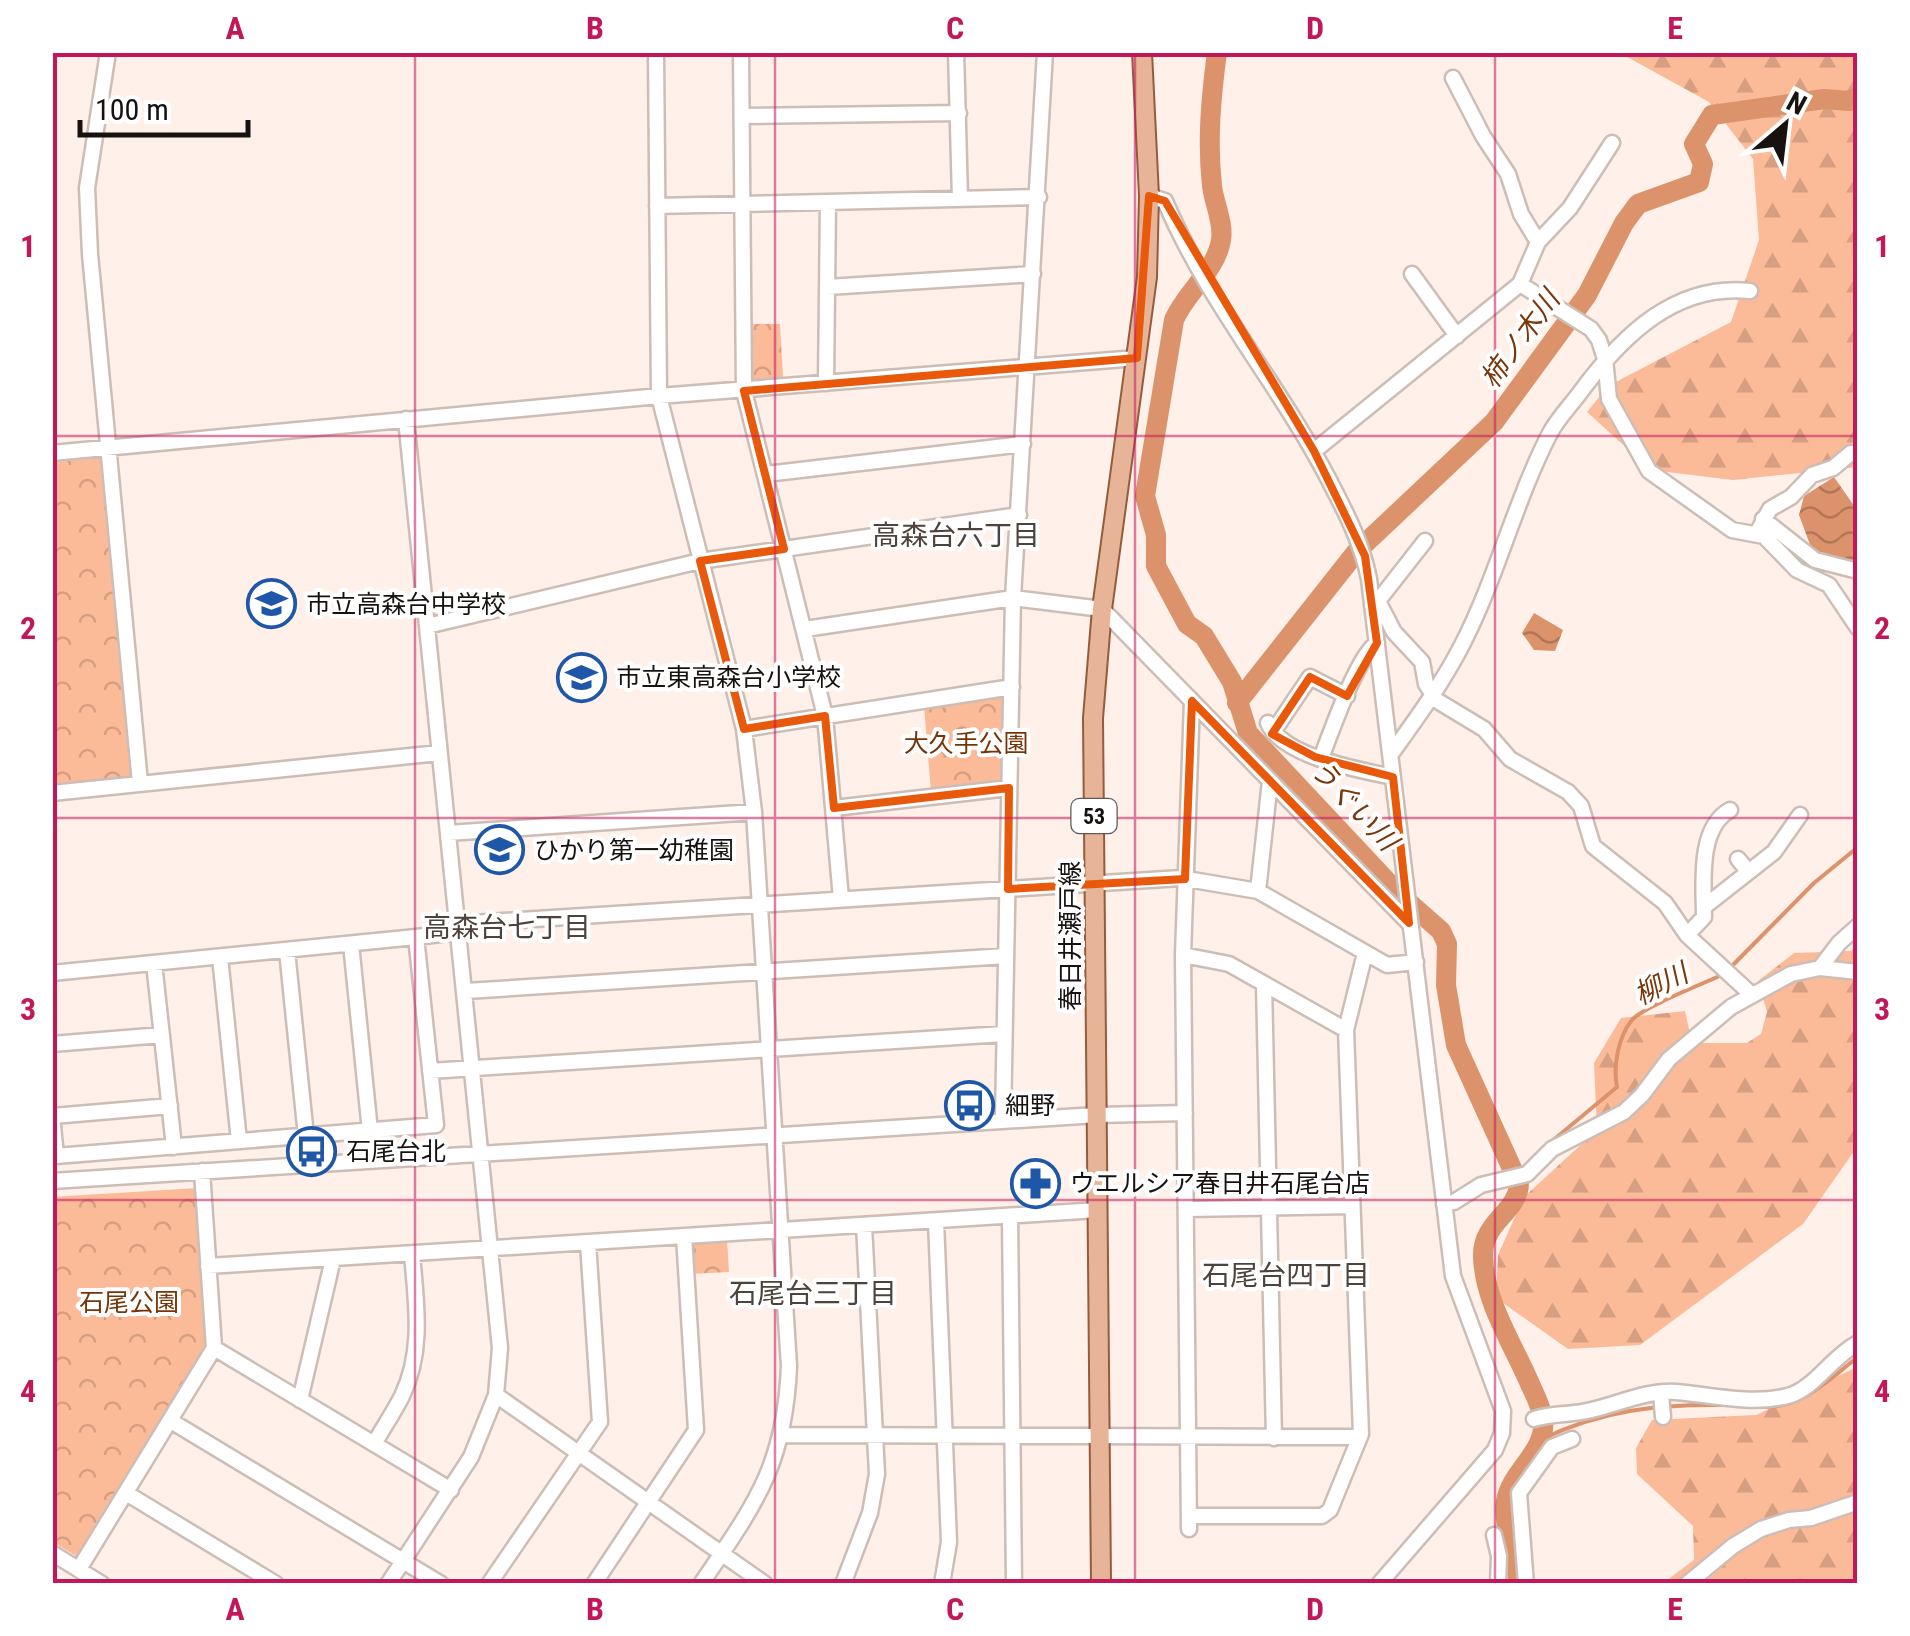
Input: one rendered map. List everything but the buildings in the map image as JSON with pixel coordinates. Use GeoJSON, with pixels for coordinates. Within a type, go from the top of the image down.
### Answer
{"type":"FeatureCollection","features":[{"type":"Feature","properties":{"kind":"main road","name":"春日井瀬戸線"},"geometry":{"type":"LineString","coordinates":[[1101,1584],[1092,718],[1102,609],[1148,277],[1150,196],[1142,52]]}},
{"type":"Feature","properties":{"kind":"street"},"geometry":{"type":"LineString","coordinates":[[108,52],[88,188],[106,447],[140,783]]}},
{"type":"Feature","properties":{"kind":"street"},"geometry":{"type":"LineString","coordinates":[[656,52],[659,396],[744,729],[754,812],[789,1366],[783,1435],[757,1501],[702,1584]]}},
{"type":"Feature","properties":{"kind":"street"},"geometry":{"type":"LineString","coordinates":[[741,52],[744,391],[825,716],[841,899]]}},
{"type":"Feature","properties":{"kind":"street"},"geometry":{"type":"LineString","coordinates":[[956,52],[960,199]]}},
{"type":"Feature","properties":{"kind":"street"},"geometry":{"type":"LineString","coordinates":[[1003,1120],[1013,598],[1045,52]]}},
{"type":"Feature","properties":{"kind":"street"},"geometry":{"type":"LineString","coordinates":[[1453,78],[1508,174],[1521,214],[1538,242]]}},
{"type":"Feature","properties":{"kind":"street"},"geometry":{"type":"LineString","coordinates":[[742,116],[959,113]]}},
{"type":"Feature","properties":{"kind":"street"},"geometry":{"type":"LineString","coordinates":[[1314,451],[1520,284],[1538,242],[1570,208],[1612,144]]}},
{"type":"Feature","properties":{"kind":"street"},"geometry":{"type":"LineString","coordinates":[[1150,196],[1165,201],[1209,285],[1314,451],[1356,533],[1375,601],[1376,643],[1453,1276],[1501,1400],[1502,1433],[1495,1450],[1384,1582]]}},
{"type":"Feature","properties":{"kind":"street"},"geometry":{"type":"LineString","coordinates":[[657,206],[1039,197]]}},
{"type":"Feature","properties":{"kind":"street"},"geometry":{"type":"LineString","coordinates":[[826,384],[828,202]]}},
{"type":"Feature","properties":{"kind":"street"},"geometry":{"type":"LineString","coordinates":[[827,287],[1032,274]]}},
{"type":"Feature","properties":{"kind":"street"},"geometry":{"type":"LineString","coordinates":[[1412,274],[1458,336]]}},
{"type":"Feature","properties":{"kind":"street"},"geometry":{"type":"LineString","coordinates":[[1520,284],[1591,328],[1605,359],[1609,399],[1650,471],[1732,530],[1760,526],[1815,560],[1858,571]]}},
{"type":"Feature","properties":{"kind":"street"},"geometry":{"type":"LineString","coordinates":[[1391,754],[1462,646],[1552,430],[1605,359],[1639,325],[1668,307],[1721,288],[1750,291]]}},
{"type":"Feature","properties":{"kind":"street"},"geometry":{"type":"LineString","coordinates":[[52,453],[659,396],[1137,358]]}},
{"type":"Feature","properties":{"kind":"street"},"geometry":{"type":"LineString","coordinates":[[388,1584],[471,1458],[496,1395],[500,1348],[406,419]]}},
{"type":"Feature","properties":{"kind":"street"},"geometry":{"type":"LineString","coordinates":[[766,474],[1022,444]]}},
{"type":"Feature","properties":{"kind":"street"},"geometry":{"type":"LineString","coordinates":[[1760,526],[1770,509],[1796,493],[1812,475],[1833,468],[1850,453]]}},
{"type":"Feature","properties":{"kind":"street"},"geometry":{"type":"LineString","coordinates":[[427,626],[700,561],[1019,515]]}},
{"type":"Feature","properties":{"kind":"street"},"geometry":{"type":"LineString","coordinates":[[1760,526],[1764,536],[1797,570],[1834,589],[1858,628]]}},
{"type":"Feature","properties":{"kind":"street"},"geometry":{"type":"LineString","coordinates":[[1375,601],[1426,541]]}},
{"type":"Feature","properties":{"kind":"street"},"geometry":{"type":"LineString","coordinates":[[804,629],[1013,598],[1102,609],[1270,781],[1407,910]]}},
{"type":"Feature","properties":{"kind":"street"},"geometry":{"type":"LineString","coordinates":[[1375,601],[1394,632],[1422,662],[1432,696],[1484,729],[1510,759],[1568,792],[1580,806],[1593,846],[1665,902],[1687,935],[1751,994]]}},
{"type":"Feature","properties":{"kind":"street"},"geometry":{"type":"LineString","coordinates":[[1321,758],[1346,696],[1370,647],[1376,643]]}},
{"type":"Feature","properties":{"kind":"street"},"geometry":{"type":"LineString","coordinates":[[1346,696],[1310,677],[1271,728],[1298,750],[1394,777]]}},
{"type":"Feature","properties":{"kind":"street"},"geometry":{"type":"LineString","coordinates":[[744,729],[1012,688]]}},
{"type":"Feature","properties":{"kind":"street"},"geometry":{"type":"LineString","coordinates":[[1192,701],[1183,955],[1189,1522],[1322,1516],[1330,1510],[1361,1434],[1346,1030],[1365,953]]}},
{"type":"Feature","properties":{"kind":"street"},"geometry":{"type":"LineString","coordinates":[[52,792],[439,753]]}},
{"type":"Feature","properties":{"kind":"street"},"geometry":{"type":"LineString","coordinates":[[1258,891],[1270,781]]}},
{"type":"Feature","properties":{"kind":"street"},"geometry":{"type":"LineString","coordinates":[[834,808],[1009,788]]}},
{"type":"Feature","properties":{"kind":"street"},"geometry":{"type":"LineString","coordinates":[[1687,935],[1704,917],[1701,862],[1721,815],[1730,810]]}},
{"type":"Feature","properties":{"kind":"street"},"geometry":{"type":"LineString","coordinates":[[448,833],[754,812]]}},
{"type":"Feature","properties":{"kind":"street"},"geometry":{"type":"LineString","coordinates":[[1704,908],[1743,865],[1774,852],[1800,816]]}},
{"type":"Feature","properties":{"kind":"street"},"geometry":{"type":"LineString","coordinates":[[52,973],[416,937],[457,928],[760,904],[1186,879],[1258,891],[1388,965],[1416,962]]}},
{"type":"Feature","properties":{"kind":"street"},"geometry":{"type":"LineString","coordinates":[[1820,968],[1858,926]]}},
{"type":"Feature","properties":{"kind":"street"},"geometry":{"type":"LineString","coordinates":[[170,1106],[52,1116],[56,1156],[436,1125],[416,937]]}},
{"type":"Feature","properties":{"kind":"street"},"geometry":{"type":"LineString","coordinates":[[350,944],[370,1131]]}},
{"type":"Feature","properties":{"kind":"street"},"geometry":{"type":"LineString","coordinates":[[286,950],[306,1136]]}},
{"type":"Feature","properties":{"kind":"street"},"geometry":{"type":"LineString","coordinates":[[1183,955],[1229,964],[1346,1030]]}},
{"type":"Feature","properties":{"kind":"street"},"geometry":{"type":"LineString","coordinates":[[466,991],[1006,956]]}},
{"type":"Feature","properties":{"kind":"street"},"geometry":{"type":"LineString","coordinates":[[220,957],[240,1141]]}},
{"type":"Feature","properties":{"kind":"street"},"geometry":{"type":"LineString","coordinates":[[154,963],[174,1148]]}},
{"type":"Feature","properties":{"kind":"street"},"geometry":{"type":"LineString","coordinates":[[1444,1204],[1481,1184],[1527,1174],[1552,1149],[1624,1112],[1687,1042],[1751,994],[1792,974],[1820,968],[1858,972]]}},
{"type":"Feature","properties":{"kind":"street"},"geometry":{"type":"LineString","coordinates":[[1264,984],[1274,1438]]}},
{"type":"Feature","properties":{"kind":"street"},"geometry":{"type":"LineString","coordinates":[[430,1072],[1004,1034]]}},
{"type":"Feature","properties":{"kind":"street"},"geometry":{"type":"LineString","coordinates":[[52,1044],[162,1035]]}},
{"type":"Feature","properties":{"kind":"street"},"geometry":{"type":"LineString","coordinates":[[52,1181],[1003,1120],[1185,1113]]}},
{"type":"Feature","properties":{"kind":"street"},"geometry":{"type":"LineString","coordinates":[[79,1569],[214,1348],[202,1171]]}},
{"type":"Feature","properties":{"kind":"street"},"geometry":{"type":"LineString","coordinates":[[1186,1209],[1352,1206]]}},
{"type":"Feature","properties":{"kind":"street"},"geometry":{"type":"LineString","coordinates":[[208,1266],[1098,1210]]}},
{"type":"Feature","properties":{"kind":"street"},"geometry":{"type":"LineString","coordinates":[[1010,1216],[1014,1584]]}},
{"type":"Feature","properties":{"kind":"street"},"geometry":{"type":"LineString","coordinates":[[936,1221],[948,1542],[942,1584]]}},
{"type":"Feature","properties":{"kind":"street"},"geometry":{"type":"LineString","coordinates":[[843,1584],[870,1513],[876,1474],[864,1225]]}},
{"type":"Feature","properties":{"kind":"street"},"geometry":{"type":"LineString","coordinates":[[594,1584],[696,1430],[684,1236]]}},
{"type":"Feature","properties":{"kind":"street"},"geometry":{"type":"LineString","coordinates":[[490,1584],[600,1422],[588,1243]]}},
{"type":"Feature","properties":{"kind":"street"},"geometry":{"type":"LineString","coordinates":[[374,1444],[402,1395],[413,1365],[418,1330],[412,1254]]}},
{"type":"Feature","properties":{"kind":"street"},"geometry":{"type":"LineString","coordinates":[[300,1400],[333,1259]]}},
{"type":"Feature","properties":{"kind":"street"},"geometry":{"type":"LineString","coordinates":[[1534,1418],[1661,1394],[1776,1399],[1798,1392],[1858,1344]]}},
{"type":"Feature","properties":{"kind":"street"},"geometry":{"type":"LineString","coordinates":[[214,1348],[451,1490]]}},
{"type":"Feature","properties":{"kind":"street"},"geometry":{"type":"LineString","coordinates":[[1661,1394],[1662,1417]]}},
{"type":"Feature","properties":{"kind":"street"},"geometry":{"type":"LineString","coordinates":[[496,1395],[765,1584]]}},
{"type":"Feature","properties":{"kind":"street"},"geometry":{"type":"LineString","coordinates":[[170,1420],[441,1584]]}},
{"type":"Feature","properties":{"kind":"street"},"geometry":{"type":"LineString","coordinates":[[783,1435],[1274,1438],[1361,1434]]}},
{"type":"Feature","properties":{"kind":"street"},"geometry":{"type":"LineString","coordinates":[[1526,1584],[1520,1493],[1552,1447],[1572,1439]]}},
{"type":"Feature","properties":{"kind":"street"},"geometry":{"type":"LineString","coordinates":[[126,1493],[276,1584]]}},
{"type":"Feature","properties":{"kind":"street"},"geometry":{"type":"LineString","coordinates":[[1688,1584],[1761,1529],[1858,1502]]}},
{"type":"Feature","properties":{"kind":"street"},"geometry":{"type":"LineString","coordinates":[[1494,1535],[1499,1556],[1498,1584]]}},
{"type":"Feature","properties":{"kind":"street"},"geometry":{"type":"LineString","coordinates":[[52,1553],[102,1584]]}},
{"type":"Feature","properties":{"kind":"highlighted area"},"geometry":{"type":"Polygon","coordinates":[[[1149,196],[1165,201],[1314,451],[1365,556],[1377,643],[1347,696],[1310,677],[1272,734],[1315,757],[1393,777],[1409,923],[1192,701],[1185,879],[1008,889],[1009,788],[834,808],[825,716],[744,729],[700,561],[784,549],[744,391],[1137,358],[1149,196]]]}},
{"type":"Feature","properties":{"kind":"green space"},"geometry":{"type":"Polygon","coordinates":[[[1620,53],[1857,53],[1857,467],[1733,480],[1651,470],[1587,412],[1608,386],[1731,322],[1759,240],[1753,159],[1709,102],[1620,53]]]}},
{"type":"Feature","properties":{"kind":"green space"},"geometry":{"type":"Polygon","coordinates":[[[748,324],[780,324],[783,377],[749,380],[748,324]]]}},
{"type":"Feature","properties":{"kind":"green space"},"geometry":{"type":"Polygon","coordinates":[[[97,457],[102,461],[135,774],[130,778],[53,786],[52,463],[97,457]]]}},
{"type":"Feature","properties":{"kind":"green space","name":"大久手公園"},"geometry":{"type":"Polygon","coordinates":[[[1003,693],[1007,697],[1005,780],[931,792],[924,706],[1003,693]]]}},
{"type":"Feature","properties":{"kind":"green space"},"geometry":{"type":"Polygon","coordinates":[[[1857,945],[1857,1147],[1803,1224],[1640,1345],[1568,1349],[1496,1298],[1498,1255],[1524,1197],[1597,1130],[1594,1063],[1621,1018],[1685,1011],[1692,1043],[1747,1043],[1761,1034],[1767,1012],[1758,981],[1794,953],[1851,951],[1857,945]]]}},
{"type":"Feature","properties":{"kind":"green space","name":"石尾公園"},"geometry":{"type":"Polygon","coordinates":[[[198,1188],[207,1349],[79,1558],[53,1542],[52,1197],[198,1188]]]}},
{"type":"Feature","properties":{"kind":"green space"},"geometry":{"type":"Polygon","coordinates":[[[727,1239],[729,1272],[690,1274],[691,1241],[727,1239]]]}},
{"type":"Feature","properties":{"kind":"green space"},"geometry":{"type":"Polygon","coordinates":[[[1857,1367],[1857,1583],[1663,1583],[1694,1560],[1693,1526],[1637,1474],[1636,1448],[1652,1420],[1756,1415],[1857,1367]]]}},
{"type":"Feature","properties":{"kind":"water"},"geometry":{"type":"Polygon","coordinates":[[[1834,477],[1857,510],[1857,566],[1842,565],[1812,550],[1799,515],[1804,496],[1834,477]]]}},
{"type":"Feature","properties":{"kind":"water"},"geometry":{"type":"Polygon","coordinates":[[[1534,613],[1563,630],[1555,651],[1534,650],[1522,633],[1534,613]]]}},
{"type":"Feature","properties":{"kind":"waterway","name":"うぐい川"},"geometry":{"type":"LineString","coordinates":[[1217,52],[1210,152],[1221,240],[1213,262],[1174,320],[1145,496],[1156,535],[1156,566],[1187,624],[1204,636],[1232,682],[1248,733],[1399,894],[1441,931],[1447,944],[1446,985],[1456,1045],[1519,1184],[1513,1202],[1488,1234],[1483,1256],[1494,1306],[1543,1420],[1540,1442],[1514,1480],[1506,1501],[1518,1584]]}},
{"type":"Feature","properties":{"kind":"waterway","name":"柿ノ木川"},"geometry":{"type":"LineString","coordinates":[[1237,703],[1357,551],[1494,422],[1587,295],[1638,204],[1699,182],[1703,164],[1694,144],[1712,115],[1858,97]]}},
{"type":"Feature","properties":{"kind":"waterway","name":"柳川"},"geometry":{"type":"LineString","coordinates":[[1731,967],[1814,883],[1858,847]]}},
{"type":"Feature","properties":{"kind":"waterway","name":"柳川"},"geometry":{"type":"LineString","coordinates":[[1551,1142],[1617,1087],[1618,1052],[1632,1020],[1661,1002],[1724,974]]}},
{"type":"Feature","properties":{"kind":"waterway"},"geometry":{"type":"LineString","coordinates":[[1754,1406],[1770,1407],[1798,1400],[1858,1357]]}},
{"type":"Feature","properties":{"kind":"waterway"},"geometry":{"type":"LineString","coordinates":[[1542,1439],[1609,1415],[1676,1406],[1724,1405]]}},
{"type":"Feature","properties":{"kind":"place","name":"市立高森台中学校"},"geometry":{"type":"Point","coordinates":[271,604]}},
{"type":"Feature","properties":{"kind":"place","name":"市立東高森台小学校"},"geometry":{"type":"Point","coordinates":[581,677]}},
{"type":"Feature","properties":{"kind":"place","name":"ひかり第一幼稚園"},"geometry":{"type":"Point","coordinates":[499,850]}},
{"type":"Feature","properties":{"kind":"place","name":"細野"},"geometry":{"type":"Point","coordinates":[970,1105]}},
{"type":"Feature","properties":{"kind":"place","name":"石尾台北"},"geometry":{"type":"Point","coordinates":[311,1151]}},
{"type":"Feature","properties":{"kind":"place","name":"ウエルシア春日井石尾台店"},"geometry":{"type":"Point","coordinates":[1035,1183]}},
{"type":"Feature","properties":{"kind":"district","name":"高森台六丁目"},"geometry":{"type":"Point","coordinates":[956,535]}},
{"type":"Feature","properties":{"kind":"district","name":"高森台七丁目"},"geometry":{"type":"Point","coordinates":[507,927]}},
{"type":"Feature","properties":{"kind":"district","name":"石尾台四丁目"},"geometry":{"type":"Point","coordinates":[1286,1275]}},
{"type":"Feature","properties":{"kind":"district","name":"石尾台三丁目"},"geometry":{"type":"Point","coordinates":[813,1293]}}]}
